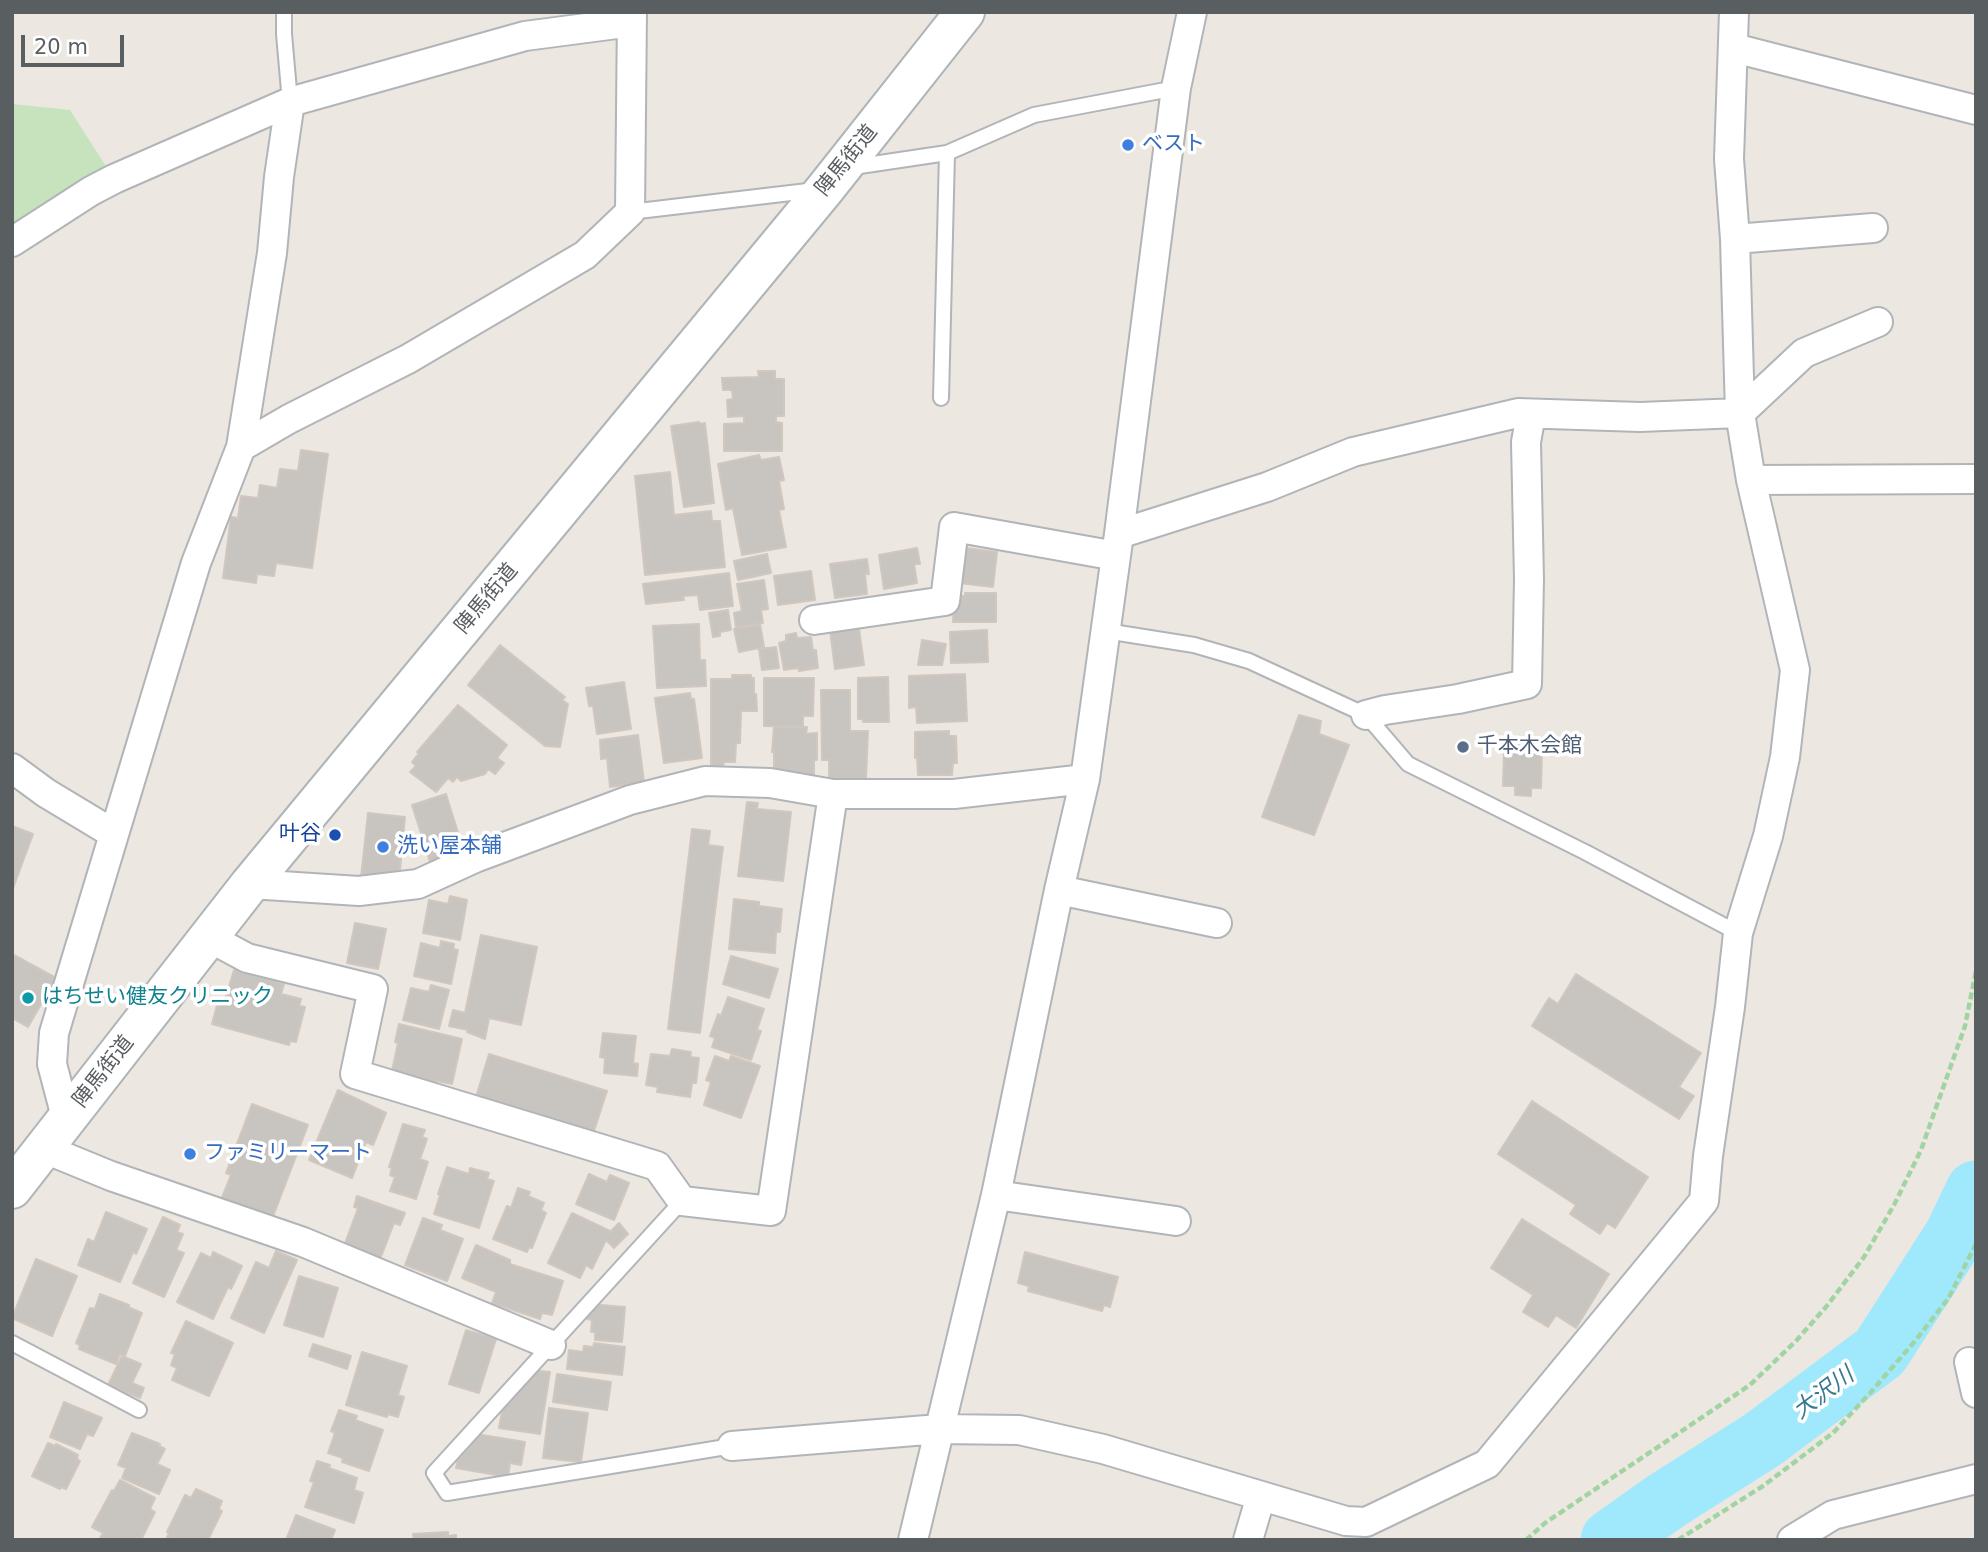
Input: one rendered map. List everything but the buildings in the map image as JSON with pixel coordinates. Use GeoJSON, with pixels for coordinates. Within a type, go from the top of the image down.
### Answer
{"type":"FeatureCollection","features":[{"type":"Feature","properties":{"kind":"main road","name":"陣馬街道"},"geometry":{"type":"LineString","coordinates":[[12,1189],[250,884],[833,179],[965,12]]}},
{"type":"Feature","properties":{"kind":"street"},"geometry":{"type":"LineString","coordinates":[[914,1540],[996,1195],[1059,890],[1085,779],[1176,89],[1192,12]]}},
{"type":"Feature","properties":{"kind":"street"},"geometry":{"type":"LineString","coordinates":[[732,1446],[939,1429],[1019,1430],[1103,1449],[1346,1521],[1366,1522],[1487,1464],[1704,1200],[1738,933],[1768,836],[1785,757],[1795,670],[1751,480],[1740,414],[1735,239],[1728,159],[1734,12]]}},
{"type":"Feature","properties":{"kind":"street"},"geometry":{"type":"LineString","coordinates":[[12,242],[114,179],[290,102],[525,36],[632,17],[630,212],[585,255],[408,359],[289,419],[241,447]]}},
{"type":"Feature","properties":{"kind":"street"},"geometry":{"type":"LineString","coordinates":[[1734,48],[1976,110]]}},
{"type":"Feature","properties":{"kind":"street"},"geometry":{"type":"LineString","coordinates":[[290,102],[272,253],[241,447],[196,563],[54,1033],[52,1063],[56,1135],[111,1176],[303,1242],[551,1345]]}},
{"type":"Feature","properties":{"kind":"street"},"geometry":{"type":"LineString","coordinates":[[1735,239],[1873,228]]}},
{"type":"Feature","properties":{"kind":"street"},"geometry":{"type":"LineString","coordinates":[[814,620],[945,601],[954,527],[1117,545],[1353,452],[1518,413],[1640,417],[1740,414],[1804,353],[1878,322]]}},
{"type":"Feature","properties":{"kind":"street"},"geometry":{"type":"LineString","coordinates":[[1366,715],[1527,684],[1529,579],[1526,442],[1531,414]]}},
{"type":"Feature","properties":{"kind":"street"},"geometry":{"type":"LineString","coordinates":[[1751,480],[1976,479]]}},
{"type":"Feature","properties":{"kind":"street"},"geometry":{"type":"LineString","coordinates":[[12,768],[46,793],[114,834]]}},
{"type":"Feature","properties":{"kind":"street"},"geometry":{"type":"LineString","coordinates":[[250,884],[359,891],[418,884],[475,858],[630,800],[705,780],[770,783],[833,794],[954,794],[1085,779]]}},
{"type":"Feature","properties":{"kind":"street"},"geometry":{"type":"LineString","coordinates":[[208,937],[247,958],[373,989],[355,1074],[657,1166],[682,1201],[771,1212],[833,794]]}},
{"type":"Feature","properties":{"kind":"street"},"geometry":{"type":"LineString","coordinates":[[1059,890],[1217,923]]}},
{"type":"Feature","properties":{"kind":"street"},"geometry":{"type":"LineString","coordinates":[[996,1195],[1176,1221]]}},
{"type":"Feature","properties":{"kind":"street"},"geometry":{"type":"LineString","coordinates":[[1969,1362],[1976,1392]]}},
{"type":"Feature","properties":{"kind":"street"},"geometry":{"type":"LineString","coordinates":[[1792,1540],[1833,1515],[1976,1479]]}},
{"type":"Feature","properties":{"kind":"street"},"geometry":{"type":"LineString","coordinates":[[1248,1540],[1261,1496]]}},
{"type":"Feature","properties":{"kind":"lane"},"geometry":{"type":"LineString","coordinates":[[284,12],[290,102]]}},
{"type":"Feature","properties":{"kind":"lane"},"geometry":{"type":"LineString","coordinates":[[630,212],[833,179],[947,153],[1034,115],[1176,89]]}},
{"type":"Feature","properties":{"kind":"lane"},"geometry":{"type":"LineString","coordinates":[[941,398],[947,153]]}},
{"type":"Feature","properties":{"kind":"lane"},"geometry":{"type":"LineString","coordinates":[[1106,631],[1194,645],[1249,661],[1366,715],[1408,764],[1585,852],[1738,933]]}},
{"type":"Feature","properties":{"kind":"lane"},"geometry":{"type":"LineString","coordinates":[[682,1201],[434,1473],[447,1493],[732,1446]]}},
{"type":"Feature","properties":{"kind":"lane"},"geometry":{"type":"LineString","coordinates":[[12,1343],[139,1410]]}},
{"type":"Feature","properties":{"kind":"path"},"geometry":{"type":"LineString","coordinates":[[1526,1540],[1545,1523],[1750,1385],[1795,1342],[1826,1307],[1864,1257],[1895,1205],[1921,1150],[1965,1026],[1976,971]]}},
{"type":"Feature","properties":{"kind":"path"},"geometry":{"type":"LineString","coordinates":[[1678,1540],[1763,1486],[1833,1433],[1915,1341],[1948,1299],[1976,1244]]}},
{"type":"Feature","properties":{"kind":"green space"},"geometry":{"type":"Polygon","coordinates":[[[12,104],[70,110],[114,179],[12,245],[12,104]]]}},
{"type":"Feature","properties":{"kind":"waterway","name":"大沢川"},"geometry":{"type":"LineString","coordinates":[[1611,1540],[1666,1501],[1762,1440],[1880,1352],[1955,1235],[1976,1191]]}},
{"type":"Feature","properties":{"kind":"place","name":"ベスト"},"geometry":{"type":"Point","coordinates":[1128,145]}},
{"type":"Feature","properties":{"kind":"place","name":"千本木会館"},"geometry":{"type":"Point","coordinates":[1463,747]}},
{"type":"Feature","properties":{"kind":"place","name":"叶谷"},"geometry":{"type":"Point","coordinates":[335,835]}},
{"type":"Feature","properties":{"kind":"place","name":"洗い屋本舗"},"geometry":{"type":"Point","coordinates":[383,847]}},
{"type":"Feature","properties":{"kind":"place","name":"はちせい健友クリニック"},"geometry":{"type":"Point","coordinates":[28,998]}},
{"type":"Feature","properties":{"kind":"place","name":"ファミリーマート"},"geometry":{"type":"Point","coordinates":[190,1154]}}]}
